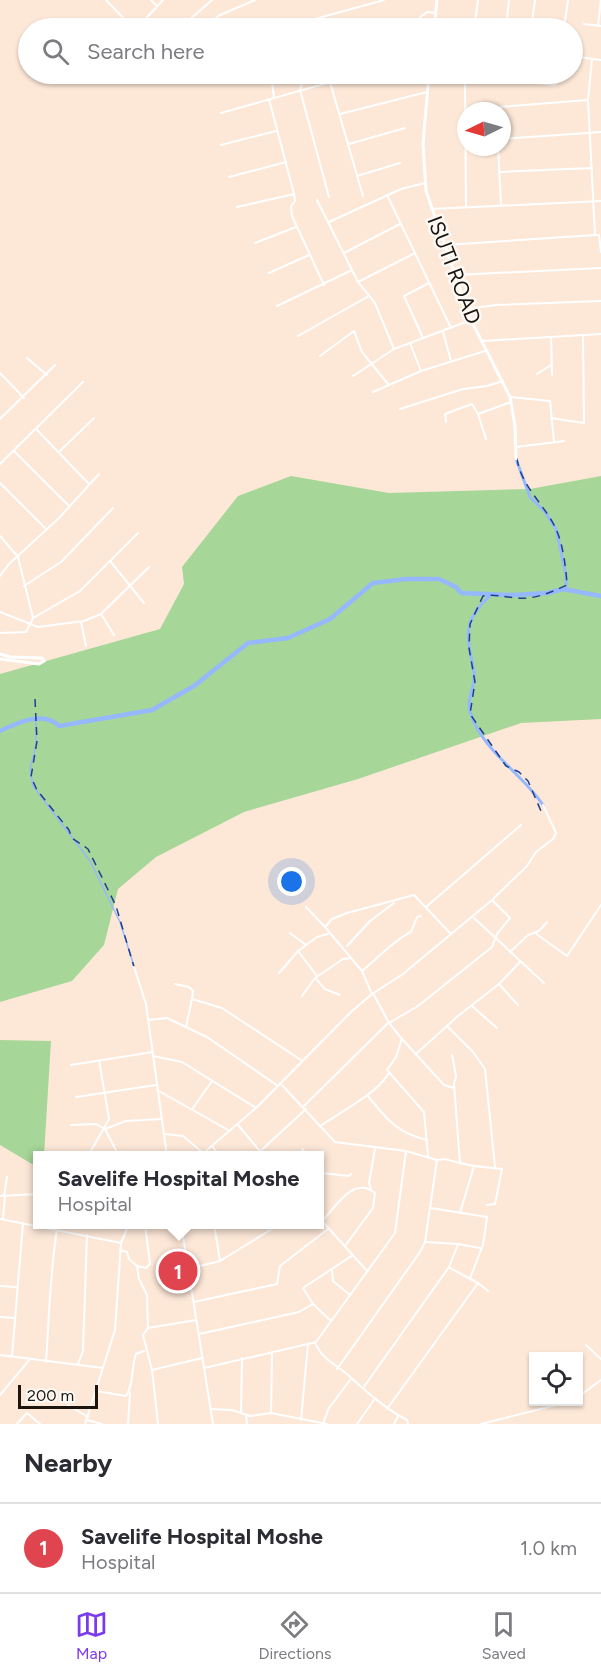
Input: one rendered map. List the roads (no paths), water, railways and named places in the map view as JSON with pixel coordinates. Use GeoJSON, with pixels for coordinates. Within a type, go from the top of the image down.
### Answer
{"type":"FeatureCollection","features":[{"type":"Feature","properties":{"kind":"street"},"geometry":{"type":"LineString","coordinates":[[106,0],[125,18]]}},
{"type":"Feature","properties":{"kind":"street"},"geometry":{"type":"LineString","coordinates":[[151,0],[157,6]]}},
{"type":"Feature","properties":{"kind":"street"},"geometry":{"type":"LineString","coordinates":[[145,18],[163,0]]}},
{"type":"Feature","properties":{"kind":"street"},"geometry":{"type":"LineString","coordinates":[[191,18],[212,0]]}},
{"type":"Feature","properties":{"kind":"street"},"geometry":{"type":"LineString","coordinates":[[216,18],[255,0]]}},
{"type":"Feature","properties":{"kind":"street"},"geometry":{"type":"LineString","coordinates":[[318,18],[384,0]]}},
{"type":"Feature","properties":{"kind":"street"},"geometry":{"type":"LineString","coordinates":[[435,18],[437,0]]}},
{"type":"Feature","properties":{"kind":"street"},"geometry":{"type":"LineString","coordinates":[[475,18],[477,0]]}},
{"type":"Feature","properties":{"kind":"street"},"geometry":{"type":"LineString","coordinates":[[507,18],[509,0]]}},
{"type":"Feature","properties":{"kind":"street"},"geometry":{"type":"LineString","coordinates":[[532,18],[534,0]]}},
{"type":"Feature","properties":{"kind":"street"},"geometry":{"type":"LineString","coordinates":[[565,18],[568,0]]}},
{"type":"Feature","properties":{"kind":"street"},"geometry":{"type":"LineString","coordinates":[[584,24],[600,26],[601,0]]}},
{"type":"Feature","properties":{"kind":"street"},"geometry":{"type":"LineString","coordinates":[[419,18],[427,12],[436,13]]}},
{"type":"Feature","properties":{"kind":"street"},"geometry":{"type":"LineString","coordinates":[[583,58],[601,60]]}},
{"type":"Feature","properties":{"kind":"street"},"geometry":{"type":"LineString","coordinates":[[592,59],[588,100],[592,168],[601,252]]}},
{"type":"Feature","properties":{"kind":"street"},"geometry":{"type":"LineString","coordinates":[[272,84],[274,98]]}},
{"type":"Feature","properties":{"kind":"street"},"geometry":{"type":"LineString","coordinates":[[302,84],[300,90],[329,197]]}},
{"type":"Feature","properties":{"kind":"street"},"geometry":{"type":"LineString","coordinates":[[221,113],[322,84]]}},
{"type":"Feature","properties":{"kind":"street"},"geometry":{"type":"LineString","coordinates":[[331,84],[363,196]]}},
{"type":"Feature","properties":{"kind":"street","name":"ISUTI ROAD"},"geometry":{"type":"LineString","coordinates":[[428,84],[423,144],[425,183],[431,209],[446,245],[471,320],[510,397],[516,459]]}},
{"type":"Feature","properties":{"kind":"street"},"geometry":{"type":"LineString","coordinates":[[465,84],[466,207]]}},
{"type":"Feature","properties":{"kind":"street"},"geometry":{"type":"LineString","coordinates":[[340,114],[427,92]]}},
{"type":"Feature","properties":{"kind":"street"},"geometry":{"type":"LineString","coordinates":[[269,99],[294,194],[295,201],[291,206],[296,227],[324,285]]}},
{"type":"Feature","properties":{"kind":"street"},"geometry":{"type":"LineString","coordinates":[[511,106],[588,100]]}},
{"type":"Feature","properties":{"kind":"street"},"geometry":{"type":"LineString","coordinates":[[349,144],[405,128]]}},
{"type":"Feature","properties":{"kind":"street"},"geometry":{"type":"LineString","coordinates":[[221,145],[277,131]]}},
{"type":"Feature","properties":{"kind":"street"},"geometry":{"type":"LineString","coordinates":[[511,138],[601,132]]}},
{"type":"Feature","properties":{"kind":"street"},"geometry":{"type":"LineString","coordinates":[[498,156],[501,205]]}},
{"type":"Feature","properties":{"kind":"street"},"geometry":{"type":"LineString","coordinates":[[229,177],[286,162]]}},
{"type":"Feature","properties":{"kind":"street"},"geometry":{"type":"LineString","coordinates":[[357,176],[400,163]]}},
{"type":"Feature","properties":{"kind":"street"},"geometry":{"type":"LineString","coordinates":[[499,172],[592,168]]}},
{"type":"Feature","properties":{"kind":"street"},"geometry":{"type":"LineString","coordinates":[[329,222],[388,197],[401,189],[425,183]]}},
{"type":"Feature","properties":{"kind":"street"},"geometry":{"type":"LineString","coordinates":[[237,207],[294,194]]}},
{"type":"Feature","properties":{"kind":"street"},"geometry":{"type":"LineString","coordinates":[[388,197],[451,328]]}},
{"type":"Feature","properties":{"kind":"street"},"geometry":{"type":"LineString","coordinates":[[317,200],[358,282],[375,303],[394,349]]}},
{"type":"Feature","properties":{"kind":"street"},"geometry":{"type":"LineString","coordinates":[[431,209],[601,201]]}},
{"type":"Feature","properties":{"kind":"street"},"geometry":{"type":"LineString","coordinates":[[344,253],[400,224]]}},
{"type":"Feature","properties":{"kind":"street"},"geometry":{"type":"LineString","coordinates":[[255,243],[296,227]]}},
{"type":"Feature","properties":{"kind":"street"},"geometry":{"type":"LineString","coordinates":[[446,245],[598,235]]}},
{"type":"Feature","properties":{"kind":"street"},"geometry":{"type":"LineString","coordinates":[[358,282],[414,253]]}},
{"type":"Feature","properties":{"kind":"street"},"geometry":{"type":"LineString","coordinates":[[269,273],[309,255]]}},
{"type":"Feature","properties":{"kind":"street"},"geometry":{"type":"LineString","coordinates":[[455,275],[601,268]]}},
{"type":"Feature","properties":{"kind":"street"},"geometry":{"type":"LineString","coordinates":[[277,306],[352,270]]}},
{"type":"Feature","properties":{"kind":"street"},"geometry":{"type":"LineString","coordinates":[[423,338],[404,296],[429,283]]}},
{"type":"Feature","properties":{"kind":"street"},"geometry":{"type":"LineString","coordinates":[[298,336],[368,297]]}},
{"type":"Feature","properties":{"kind":"street"},"geometry":{"type":"LineString","coordinates":[[467,309],[496,305],[601,301]]}},
{"type":"Feature","properties":{"kind":"street"},"geometry":{"type":"LineString","coordinates":[[353,376],[394,349],[471,320]]}},
{"type":"Feature","properties":{"kind":"street"},"geometry":{"type":"LineString","coordinates":[[320,356],[353,331],[362,352],[388,384]]}},
{"type":"Feature","properties":{"kind":"street"},"geometry":{"type":"LineString","coordinates":[[443,331],[451,361]]}},
{"type":"Feature","properties":{"kind":"street"},"geometry":{"type":"LineString","coordinates":[[482,341],[601,334]]}},
{"type":"Feature","properties":{"kind":"street"},"geometry":{"type":"LineString","coordinates":[[551,418],[584,423],[583,335]]}},
{"type":"Feature","properties":{"kind":"street"},"geometry":{"type":"LineString","coordinates":[[550,337],[552,375]]}},
{"type":"Feature","properties":{"kind":"street"},"geometry":{"type":"LineString","coordinates":[[410,343],[421,370]]}},
{"type":"Feature","properties":{"kind":"street"},"geometry":{"type":"LineString","coordinates":[[373,392],[421,370],[487,350]]}},
{"type":"Feature","properties":{"kind":"street"},"geometry":{"type":"LineString","coordinates":[[27,358],[47,375]]}},
{"type":"Feature","properties":{"kind":"street"},"geometry":{"type":"LineString","coordinates":[[0,419],[24,398],[55,365]]}},
{"type":"Feature","properties":{"kind":"street"},"geometry":{"type":"LineString","coordinates":[[537,374],[552,365]]}},
{"type":"Feature","properties":{"kind":"street"},"geometry":{"type":"LineString","coordinates":[[0,373],[24,398]]}},
{"type":"Feature","properties":{"kind":"street"},"geometry":{"type":"LineString","coordinates":[[400,409],[463,389],[503,381]]}},
{"type":"Feature","properties":{"kind":"street"},"geometry":{"type":"LineString","coordinates":[[0,464],[37,430],[83,382]]}},
{"type":"Feature","properties":{"kind":"street"},"geometry":{"type":"LineString","coordinates":[[510,397],[550,401],[554,442]]}},
{"type":"Feature","properties":{"kind":"street"},"geometry":{"type":"LineString","coordinates":[[478,414],[511,402]]}},
{"type":"Feature","properties":{"kind":"street"},"geometry":{"type":"LineString","coordinates":[[446,422],[445,414],[471,404],[478,414],[486,439]]}},
{"type":"Feature","properties":{"kind":"street"},"geometry":{"type":"LineString","coordinates":[[60,451],[94,418]]}},
{"type":"Feature","properties":{"kind":"street"},"geometry":{"type":"LineString","coordinates":[[37,430],[60,451],[89,484]]}},
{"type":"Feature","properties":{"kind":"street"},"geometry":{"type":"LineString","coordinates":[[516,447],[564,441]]}},
{"type":"Feature","properties":{"kind":"street"},"geometry":{"type":"LineString","coordinates":[[14,451],[69,506]]}},
{"type":"Feature","properties":{"kind":"street"},"geometry":{"type":"LineString","coordinates":[[0,576],[45,528],[59,518],[99,474]]}},
{"type":"Feature","properties":{"kind":"street"},"geometry":{"type":"LineString","coordinates":[[0,483],[45,528]]}},
{"type":"Feature","properties":{"kind":"street"},"geometry":{"type":"LineString","coordinates":[[24,586],[62,562],[113,508]]}},
{"type":"Feature","properties":{"kind":"street"},"geometry":{"type":"LineString","coordinates":[[33,618],[80,591],[138,533]]}},
{"type":"Feature","properties":{"kind":"street"},"geometry":{"type":"LineString","coordinates":[[0,536],[18,556],[33,618],[32,624],[22,634],[1,633]]}},
{"type":"Feature","properties":{"kind":"street"},"geometry":{"type":"LineString","coordinates":[[109,561],[144,603]]}},
{"type":"Feature","properties":{"kind":"street"},"geometry":{"type":"LineString","coordinates":[[0,612],[38,627],[81,622],[101,614],[148,567]]}},
{"type":"Feature","properties":{"kind":"street"},"geometry":{"type":"LineString","coordinates":[[101,614],[114,635]]}},
{"type":"Feature","properties":{"kind":"street"},"geometry":{"type":"LineString","coordinates":[[81,622],[86,646]]}},
{"type":"Feature","properties":{"kind":"street"},"geometry":{"type":"LineString","coordinates":[[0,654],[10,657],[42,658],[44,661],[39,664],[1,659],[0,665]]}},
{"type":"Feature","properties":{"kind":"street"},"geometry":{"type":"LineString","coordinates":[[206,1151],[238,1125],[301,1060],[373,994],[403,974],[473,917],[526,866],[536,852],[555,837],[555,830],[543,805]]}},
{"type":"Feature","properties":{"kind":"street"},"geometry":{"type":"LineString","coordinates":[[426,907],[521,825]]}},
{"type":"Feature","properties":{"kind":"street"},"geometry":{"type":"LineString","coordinates":[[325,927],[332,919],[346,913],[394,903],[414,895],[452,934]]}},
{"type":"Feature","properties":{"kind":"street"},"geometry":{"type":"LineString","coordinates":[[238,1125],[260,1151],[389,1023],[418,1006],[492,947],[510,918],[492,900]]}},
{"type":"Feature","properties":{"kind":"street"},"geometry":{"type":"LineString","coordinates":[[348,946],[370,921],[394,903]]}},
{"type":"Feature","properties":{"kind":"street"},"geometry":{"type":"LineString","coordinates":[[535,933],[567,956],[601,905]]}},
{"type":"Feature","properties":{"kind":"street"},"geometry":{"type":"LineString","coordinates":[[306,907],[362,971],[389,1023],[402,1039],[444,1085],[454,1088]]}},
{"type":"Feature","properties":{"kind":"street"},"geometry":{"type":"LineString","coordinates":[[362,971],[381,957],[399,938],[411,932],[417,917],[421,916]]}},
{"type":"Feature","properties":{"kind":"street"},"geometry":{"type":"LineString","coordinates":[[473,917],[544,983]]}},
{"type":"Feature","properties":{"kind":"street"},"geometry":{"type":"LineString","coordinates":[[510,952],[528,935],[535,933],[547,922]]}},
{"type":"Feature","properties":{"kind":"street"},"geometry":{"type":"LineString","coordinates":[[290,933],[306,945]]}},
{"type":"Feature","properties":{"kind":"street"},"geometry":{"type":"LineString","coordinates":[[279,973],[298,951],[329,934]]}},
{"type":"Feature","properties":{"kind":"street"},"geometry":{"type":"LineString","coordinates":[[298,951],[325,988],[340,995]]}},
{"type":"Feature","properties":{"kind":"street"},"geometry":{"type":"LineString","coordinates":[[302,996],[316,977],[343,959],[351,958]]}},
{"type":"Feature","properties":{"kind":"street"},"geometry":{"type":"LineString","coordinates":[[417,1053],[499,984],[520,962]]}},
{"type":"Feature","properties":{"kind":"street"},"geometry":{"type":"LineString","coordinates":[[134,967],[142,989],[148,1020],[167,1151]]}},
{"type":"Feature","properties":{"kind":"street"},"geometry":{"type":"LineString","coordinates":[[175,984],[189,987],[193,991],[186,1027]]}},
{"type":"Feature","properties":{"kind":"street"},"geometry":{"type":"LineString","coordinates":[[499,984],[518,1005]]}},
{"type":"Feature","properties":{"kind":"street"},"geometry":{"type":"LineString","coordinates":[[192,999],[222,1008],[301,1060]]}},
{"type":"Feature","properties":{"kind":"street"},"geometry":{"type":"LineString","coordinates":[[472,1006],[497,1028]]}},
{"type":"Feature","properties":{"kind":"street"},"geometry":{"type":"LineString","coordinates":[[148,1020],[167,1018],[237,1056],[279,1085],[305,1108],[335,1143],[406,1151],[437,1160],[445,1159],[474,1166],[502,1169],[495,1204],[487,1205]]}},
{"type":"Feature","properties":{"kind":"street"},"geometry":{"type":"LineString","coordinates":[[448,1027],[474,1052],[485,1069],[495,1167]]}},
{"type":"Feature","properties":{"kind":"street"},"geometry":{"type":"LineString","coordinates":[[402,1039],[396,1057],[387,1070],[422,1109],[428,1156]]}},
{"type":"Feature","properties":{"kind":"street"},"geometry":{"type":"LineString","coordinates":[[71,1065],[153,1054],[182,1062],[256,1108]]}},
{"type":"Feature","properties":{"kind":"street"},"geometry":{"type":"LineString","coordinates":[[452,1055],[456,1076],[454,1088],[460,1163]]}},
{"type":"Feature","properties":{"kind":"street"},"geometry":{"type":"LineString","coordinates":[[90,1151],[110,1119],[99,1060]]}},
{"type":"Feature","properties":{"kind":"street"},"geometry":{"type":"LineString","coordinates":[[320,1126],[375,1090],[389,1072]]}},
{"type":"Feature","properties":{"kind":"street"},"geometry":{"type":"LineString","coordinates":[[193,1108],[212,1081]]}},
{"type":"Feature","properties":{"kind":"street"},"geometry":{"type":"LineString","coordinates":[[76,1097],[106,1095],[156,1085]]}},
{"type":"Feature","properties":{"kind":"street"},"geometry":{"type":"LineString","coordinates":[[157,1090],[193,1108],[230,1131]]}},
{"type":"Feature","properties":{"kind":"street"},"geometry":{"type":"LineString","coordinates":[[367,1095],[390,1123],[408,1136],[427,1140]]}},
{"type":"Feature","properties":{"kind":"street"},"geometry":{"type":"LineString","coordinates":[[105,1129],[126,1121],[161,1119]]}},
{"type":"Feature","properties":{"kind":"street"},"geometry":{"type":"LineString","coordinates":[[71,1125],[96,1124],[105,1129],[117,1151]]}},
{"type":"Feature","properties":{"kind":"street"},"geometry":{"type":"LineString","coordinates":[[165,1134],[183,1136],[199,1151]]}},
{"type":"Feature","properties":{"kind":"street"},"geometry":{"type":"LineString","coordinates":[[212,1146],[216,1151]]}},
{"type":"Feature","properties":{"kind":"street"},"geometry":{"type":"LineString","coordinates":[[371,1190],[369,1183],[375,1149]]}},
{"type":"Feature","properties":{"kind":"street"},"geometry":{"type":"LineString","coordinates":[[204,1368],[314,1342],[395,1233],[406,1151]]}},
{"type":"Feature","properties":{"kind":"street"},"geometry":{"type":"LineString","coordinates":[[337,1369],[425,1242],[437,1160]]}},
{"type":"Feature","properties":{"kind":"street"},"geometry":{"type":"LineString","coordinates":[[460,1213],[474,1166]]}},
{"type":"Feature","properties":{"kind":"street"},"geometry":{"type":"LineString","coordinates":[[324,1173],[349,1176],[351,1174]]}},
{"type":"Feature","properties":{"kind":"street"},"geometry":{"type":"LineString","coordinates":[[6,1177],[1,1219],[33,1225]]}},
{"type":"Feature","properties":{"kind":"street"},"geometry":{"type":"LineString","coordinates":[[324,1219],[344,1194],[364,1188],[369,1183]]}},
{"type":"Feature","properties":{"kind":"street"},"geometry":{"type":"LineString","coordinates":[[345,1246],[376,1202],[375,1193],[364,1188]]}},
{"type":"Feature","properties":{"kind":"street"},"geometry":{"type":"LineString","coordinates":[[3,1196],[33,1194]]}},
{"type":"Feature","properties":{"kind":"street"},"geometry":{"type":"LineString","coordinates":[[431,1208],[487,1217],[483,1245],[470,1278]]}},
{"type":"Feature","properties":{"kind":"street"},"geometry":{"type":"LineString","coordinates":[[12,1356],[23,1223]]}},
{"type":"Feature","properties":{"kind":"street"},"geometry":{"type":"LineString","coordinates":[[324,1224],[367,1271]]}},
{"type":"Feature","properties":{"kind":"street"},"geometry":{"type":"LineString","coordinates":[[46,1362],[51,1313],[51,1269],[57,1229],[121,1243]]}},
{"type":"Feature","properties":{"kind":"street"},"geometry":{"type":"LineString","coordinates":[[85,1424],[115,1330],[120,1250],[127,1229]]}},
{"type":"Feature","properties":{"kind":"street"},"geometry":{"type":"LineString","coordinates":[[120,1250],[127,1252],[129,1259],[137,1266],[147,1268],[150,1264],[146,1229]]}},
{"type":"Feature","properties":{"kind":"street"},"geometry":{"type":"LineString","coordinates":[[182,1229],[213,1424]]}},
{"type":"Feature","properties":{"kind":"street"},"geometry":{"type":"LineString","coordinates":[[215,1229],[220,1261]]}},
{"type":"Feature","properties":{"kind":"street"},"geometry":{"type":"LineString","coordinates":[[189,1269],[220,1261],[272,1229]]}},
{"type":"Feature","properties":{"kind":"street"},"geometry":{"type":"LineString","coordinates":[[194,1302],[277,1284],[280,1266],[328,1229]]}},
{"type":"Feature","properties":{"kind":"street"},"geometry":{"type":"LineString","coordinates":[[78,1365],[83,1351],[87,1235]]}},
{"type":"Feature","properties":{"kind":"street"},"geometry":{"type":"LineString","coordinates":[[425,1242],[480,1248]]}},
{"type":"Feature","properties":{"kind":"street"},"geometry":{"type":"LineString","coordinates":[[363,1388],[449,1267],[458,1244]]}},
{"type":"Feature","properties":{"kind":"street"},"geometry":{"type":"LineString","coordinates":[[331,1321],[313,1304],[303,1290],[353,1256]]}},
{"type":"Feature","properties":{"kind":"street"},"geometry":{"type":"LineString","coordinates":[[137,1266],[139,1279],[147,1295],[148,1328],[143,1335],[145,1351],[152,1370],[158,1424]]}},
{"type":"Feature","properties":{"kind":"street"},"geometry":{"type":"LineString","coordinates":[[449,1267],[488,1291]]}},
{"type":"Feature","properties":{"kind":"street"},"geometry":{"type":"LineString","coordinates":[[332,1269],[332,1278]]}},
{"type":"Feature","properties":{"kind":"street"},"geometry":{"type":"LineString","coordinates":[[321,1276],[332,1278],[350,1295]]}},
{"type":"Feature","properties":{"kind":"street"},"geometry":{"type":"LineString","coordinates":[[387,1409],[478,1283]]}},
{"type":"Feature","properties":{"kind":"street"},"geometry":{"type":"LineString","coordinates":[[0,1286],[17,1287]]}},
{"type":"Feature","properties":{"kind":"street"},"geometry":{"type":"LineString","coordinates":[[199,1334],[299,1312],[313,1304]]}},
{"type":"Feature","properties":{"kind":"street"},"geometry":{"type":"LineString","coordinates":[[0,1317],[16,1318]]}},
{"type":"Feature","properties":{"kind":"street"},"geometry":{"type":"LineString","coordinates":[[148,1328],[196,1320]]}},
{"type":"Feature","properties":{"kind":"street"},"geometry":{"type":"LineString","coordinates":[[314,1342],[323,1358],[363,1388],[374,1400],[408,1424]]}},
{"type":"Feature","properties":{"kind":"street"},"geometry":{"type":"LineString","coordinates":[[301,1420],[308,1344]]}},
{"type":"Feature","properties":{"kind":"street"},"geometry":{"type":"LineString","coordinates":[[586,1345],[601,1359]]}},
{"type":"Feature","properties":{"kind":"street"},"geometry":{"type":"LineString","coordinates":[[128,1424],[133,1362],[136,1354],[145,1351]]}},
{"type":"Feature","properties":{"kind":"street"},"geometry":{"type":"LineString","coordinates":[[271,1413],[272,1352]]}},
{"type":"Feature","properties":{"kind":"street"},"geometry":{"type":"LineString","coordinates":[[0,1355],[103,1368]]}},
{"type":"Feature","properties":{"kind":"street"},"geometry":{"type":"LineString","coordinates":[[152,1370],[202,1358]]}},
{"type":"Feature","properties":{"kind":"street"},"geometry":{"type":"LineString","coordinates":[[241,1412],[242,1358]]}},
{"type":"Feature","properties":{"kind":"street"},"geometry":{"type":"LineString","coordinates":[[0,1395],[30,1359]]}},
{"type":"Feature","properties":{"kind":"street"},"geometry":{"type":"LineString","coordinates":[[211,1409],[241,1412],[246,1415],[271,1413],[325,1424],[329,1408],[351,1379]]}},
{"type":"Feature","properties":{"kind":"street"},"geometry":{"type":"LineString","coordinates":[[583,1394],[601,1380]]}},
{"type":"Feature","properties":{"kind":"street"},"geometry":{"type":"LineString","coordinates":[[124,1397],[130,1390]]}},
{"type":"Feature","properties":{"kind":"street"},"geometry":{"type":"LineString","coordinates":[[96,1391],[124,1397],[130,1403]]}},
{"type":"Feature","properties":{"kind":"street"},"geometry":{"type":"LineString","coordinates":[[357,1424],[374,1400]]}},
{"type":"Feature","properties":{"kind":"street"},"geometry":{"type":"LineString","coordinates":[[68,1405],[102,1424]]}},
{"type":"Feature","properties":{"kind":"street"},"geometry":{"type":"LineString","coordinates":[[481,1424],[549,1406]]}},
{"type":"Feature","properties":{"kind":"street"},"geometry":{"type":"LineString","coordinates":[[17,1424],[27,1413],[40,1424]]}},
{"type":"Feature","properties":{"kind":"street"},"geometry":{"type":"LineString","coordinates":[[246,1415],[247,1424]]}},
{"type":"Feature","properties":{"kind":"street"},"geometry":{"type":"LineString","coordinates":[[394,1424],[398,1416]]}},
{"type":"Feature","properties":{"kind":"waterway"},"geometry":{"type":"LineString","coordinates":[[516,459],[530,497],[545,512],[556,529],[566,575],[566,589]]}},
{"type":"Feature","properties":{"kind":"waterway"},"geometry":{"type":"LineString","coordinates":[[0,731],[38,718],[53,721],[59,726],[152,710],[194,686],[248,643],[288,638],[330,619],[373,583],[406,579],[439,579],[456,587],[461,593],[513,595],[548,593],[563,589],[601,596]]}},
{"type":"Feature","properties":{"kind":"waterway"},"geometry":{"type":"LineString","coordinates":[[492,594],[475,612],[469,629],[468,638],[474,672],[469,702],[470,712],[484,739],[543,805]]}},
{"type":"Feature","properties":{"kind":"waterway"},"geometry":{"type":"LineString","coordinates":[[36,719],[36,745],[30,769],[33,786],[90,861],[120,922],[134,966]]}},
{"type":"Feature","properties":{"kind":"place","name":"Savelife Hospital Moshe"},"geometry":{"type":"Point","coordinates":[178,1271]}}]}
